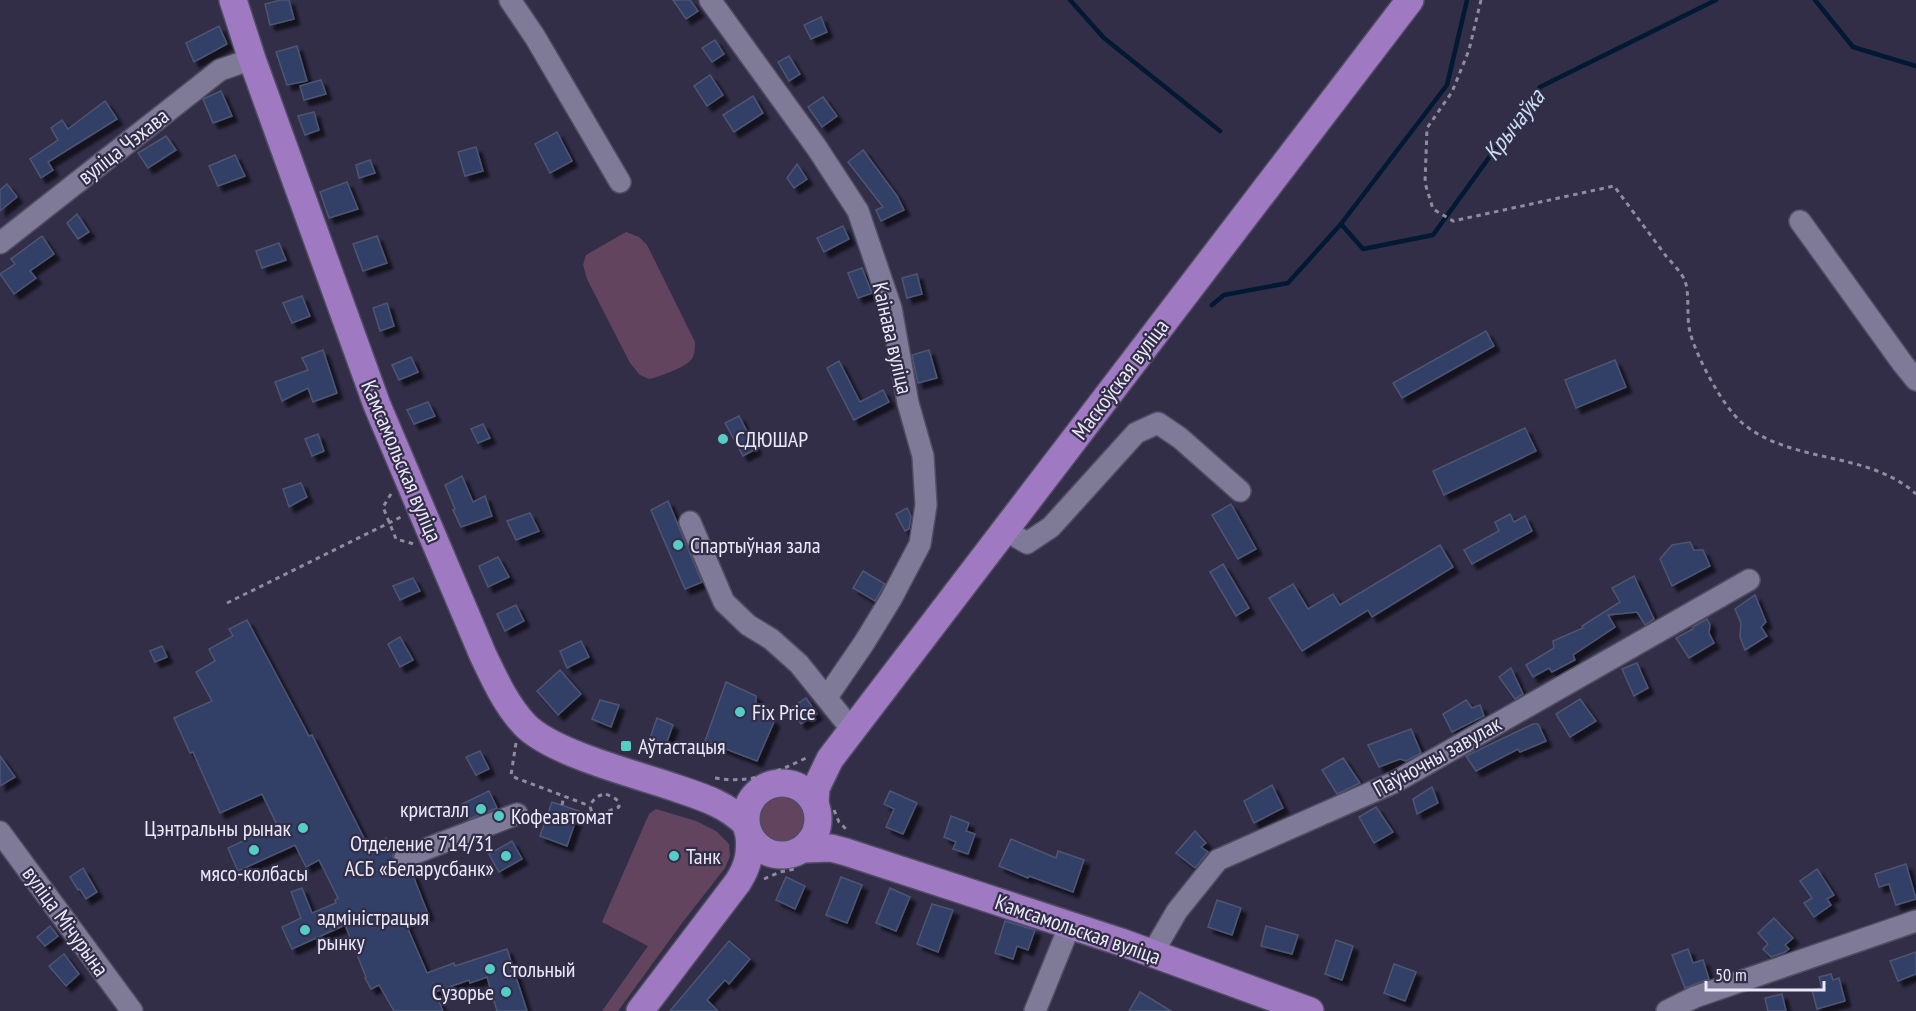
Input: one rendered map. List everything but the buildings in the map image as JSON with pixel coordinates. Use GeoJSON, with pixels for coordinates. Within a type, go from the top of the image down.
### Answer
{"type":"FeatureCollection","features":[{"type":"Feature","properties":{"kind":"main road","name":"Камсамольская вуліца"},"geometry":{"type":"LineString","coordinates":[[234,0],[252,59],[377,405],[502,694],[526,727],[552,744],[708,799],[736,814],[747,829]]}},
{"type":"Feature","properties":{"kind":"main road","name":"Маскоўская вуліца"},"geometry":{"type":"LineString","coordinates":[[816,809],[816,788],[830,759],[1410,0]]}},
{"type":"Feature","properties":{"kind":"main road","name":"Маскоўская вуліца"},"geometry":{"type":"LineString","coordinates":[[771,787],[800,779],[830,759]]}},
{"type":"Feature","properties":{"kind":"main road","name":"Камсамольская вуліца"},"geometry":{"type":"LineString","coordinates":[[708,799],[737,798],[771,787]]}},
{"type":"Feature","properties":{"kind":"main road"},"geometry":{"type":"LineString","coordinates":[[640,1011],[748,866],[750,848],[746,811],[751,800],[771,787],[801,789],[816,809],[817,827],[812,839],[794,852],[765,862],[738,882]]}},
{"type":"Feature","properties":{"kind":"main road","name":"Камсамольская вуліца"},"geometry":{"type":"LineString","coordinates":[[816,809],[824,830],[832,841],[846,852]]}},
{"type":"Feature","properties":{"kind":"main road"},"geometry":{"type":"LineString","coordinates":[[747,829],[758,846],[771,854],[794,852]]}},
{"type":"Feature","properties":{"kind":"main road","name":"Камсамольская вуліца"},"geometry":{"type":"LineString","coordinates":[[794,852],[831,848],[846,852],[1070,925],[1310,1011]]}},
{"type":"Feature","properties":{"kind":"street"},"geometry":{"type":"LineString","coordinates":[[510,0],[535,37],[620,182]]}},
{"type":"Feature","properties":{"kind":"street","name":"Каінава вуліца"},"geometry":{"type":"LineString","coordinates":[[710,0],[817,148],[858,211],[891,309],[908,403],[923,456],[926,505],[920,544],[864,644],[827,698]]}},
{"type":"Feature","properties":{"kind":"street","name":"вуліца Чэхава"},"geometry":{"type":"LineString","coordinates":[[0,243],[220,70],[252,59]]}},
{"type":"Feature","properties":{"kind":"street"},"geometry":{"type":"LineString","coordinates":[[1800,221],[1916,380]]}},
{"type":"Feature","properties":{"kind":"street"},"geometry":{"type":"LineString","coordinates":[[1005,530],[1027,543],[1052,527],[1136,433],[1158,423],[1180,438],[1240,491]]}},
{"type":"Feature","properties":{"kind":"street"},"geometry":{"type":"LineString","coordinates":[[690,522],[724,602],[748,625],[771,639],[799,664],[852,730]]}},
{"type":"Feature","properties":{"kind":"street","name":"Паўночны завулак"},"geometry":{"type":"LineString","coordinates":[[1152,954],[1177,911],[1218,860],[1395,782],[1749,580]]}},
{"type":"Feature","properties":{"kind":"street"},"geometry":{"type":"LineString","coordinates":[[405,857],[518,814]]}},
{"type":"Feature","properties":{"kind":"street","name":"вуліца Мічурына"},"geometry":{"type":"LineString","coordinates":[[0,831],[132,1011]]}},
{"type":"Feature","properties":{"kind":"street"},"geometry":{"type":"LineString","coordinates":[[1666,1011],[1695,997],[1916,921]]}},
{"type":"Feature","properties":{"kind":"street"},"geometry":{"type":"LineString","coordinates":[[1035,1011],[1070,925]]}},
{"type":"Feature","properties":{"kind":"path"},"geometry":{"type":"LineString","coordinates":[[1481,0],[1469,50],[1452,92],[1427,128],[1425,183],[1433,209],[1453,220],[1614,186],[1685,281],[1690,332],[1721,398],[1740,421],[1759,436],[1802,452],[1862,465],[1903,482],[1916,494]]}},
{"type":"Feature","properties":{"kind":"path"},"geometry":{"type":"LineString","coordinates":[[227,603],[421,507]]}},
{"type":"Feature","properties":{"kind":"path"},"geometry":{"type":"LineString","coordinates":[[606,794],[619,803],[619,807],[593,817],[590,806],[597,797],[606,794]]}},
{"type":"Feature","properties":{"kind":"path"},"geometry":{"type":"LineString","coordinates":[[562,805],[564,796]]}},
{"type":"Feature","properties":{"kind":"shaded area"},"geometry":{"type":"Polygon","coordinates":[[[626,232],[639,237],[647,245],[695,342],[694,354],[690,361],[671,372],[649,379],[640,375],[630,363],[587,279],[583,265],[586,255],[626,232]]]}},
{"type":"Feature","properties":{"kind":"shaded area"},"geometry":{"type":"Polygon","coordinates":[[[783,797],[792,798],[800,803],[805,811],[805,829],[800,837],[792,842],[783,843],[774,842],[766,837],[761,829],[760,820],[761,811],[766,803],[774,798],[783,797]]]}},
{"type":"Feature","properties":{"kind":"shaded area"},"geometry":{"type":"Polygon","coordinates":[[[656,809],[696,821],[716,831],[729,844],[730,856],[725,868],[618,1011],[602,1011],[648,946],[602,922],[649,814],[656,809]]]}},
{"type":"Feature","properties":{"kind":"waterway","name":"Крычаўка"},"geometry":{"type":"LineString","coordinates":[[1070,0],[1104,38],[1220,131]]}},
{"type":"Feature","properties":{"kind":"waterway"},"geometry":{"type":"LineString","coordinates":[[1212,305],[1224,295],[1288,283],[1341,224],[1447,85],[1467,0]]}},
{"type":"Feature","properties":{"kind":"waterway","name":"Крычаўка"},"geometry":{"type":"LineString","coordinates":[[1341,224],[1363,249],[1433,235],[1540,87],[1716,0]]}},
{"type":"Feature","properties":{"kind":"waterway","name":"Крычаўка"},"geometry":{"type":"LineString","coordinates":[[1815,0],[1853,47],[1916,66]]}},
{"type":"Feature","properties":{"kind":"place","name":"СДЮШАР"},"geometry":{"type":"Point","coordinates":[723,439]}},
{"type":"Feature","properties":{"kind":"place","name":"Спартыўная зала"},"geometry":{"type":"Point","coordinates":[678,545]}},
{"type":"Feature","properties":{"kind":"place","name":"Fix Price"},"geometry":{"type":"Point","coordinates":[740,712]}},
{"type":"Feature","properties":{"kind":"place","name":"Аўтастацыя"},"geometry":{"type":"Point","coordinates":[626,746]}},
{"type":"Feature","properties":{"kind":"place","name":"кристалл"},"geometry":{"type":"Point","coordinates":[481,809]}},
{"type":"Feature","properties":{"kind":"place","name":"Кофеавтомат"},"geometry":{"type":"Point","coordinates":[499,816]}},
{"type":"Feature","properties":{"kind":"place","name":"Цэнтральны рынак"},"geometry":{"type":"Point","coordinates":[303,828]}},
{"type":"Feature","properties":{"kind":"place","name":"мясо-колбасы"},"geometry":{"type":"Point","coordinates":[254,850]}},
{"type":"Feature","properties":{"kind":"place","name":"Отделение 714/31 АСБ «Беларусбанк»"},"geometry":{"type":"Point","coordinates":[506,856]}},
{"type":"Feature","properties":{"kind":"place","name":"Танк"},"geometry":{"type":"Point","coordinates":[674,856]}},
{"type":"Feature","properties":{"kind":"place","name":"адміністрацыя рынку"},"geometry":{"type":"Point","coordinates":[305,930]}},
{"type":"Feature","properties":{"kind":"place","name":"Стольный"},"geometry":{"type":"Point","coordinates":[490,969]}},
{"type":"Feature","properties":{"kind":"place","name":"Сузорье"},"geometry":{"type":"Point","coordinates":[506,992]}}]}
